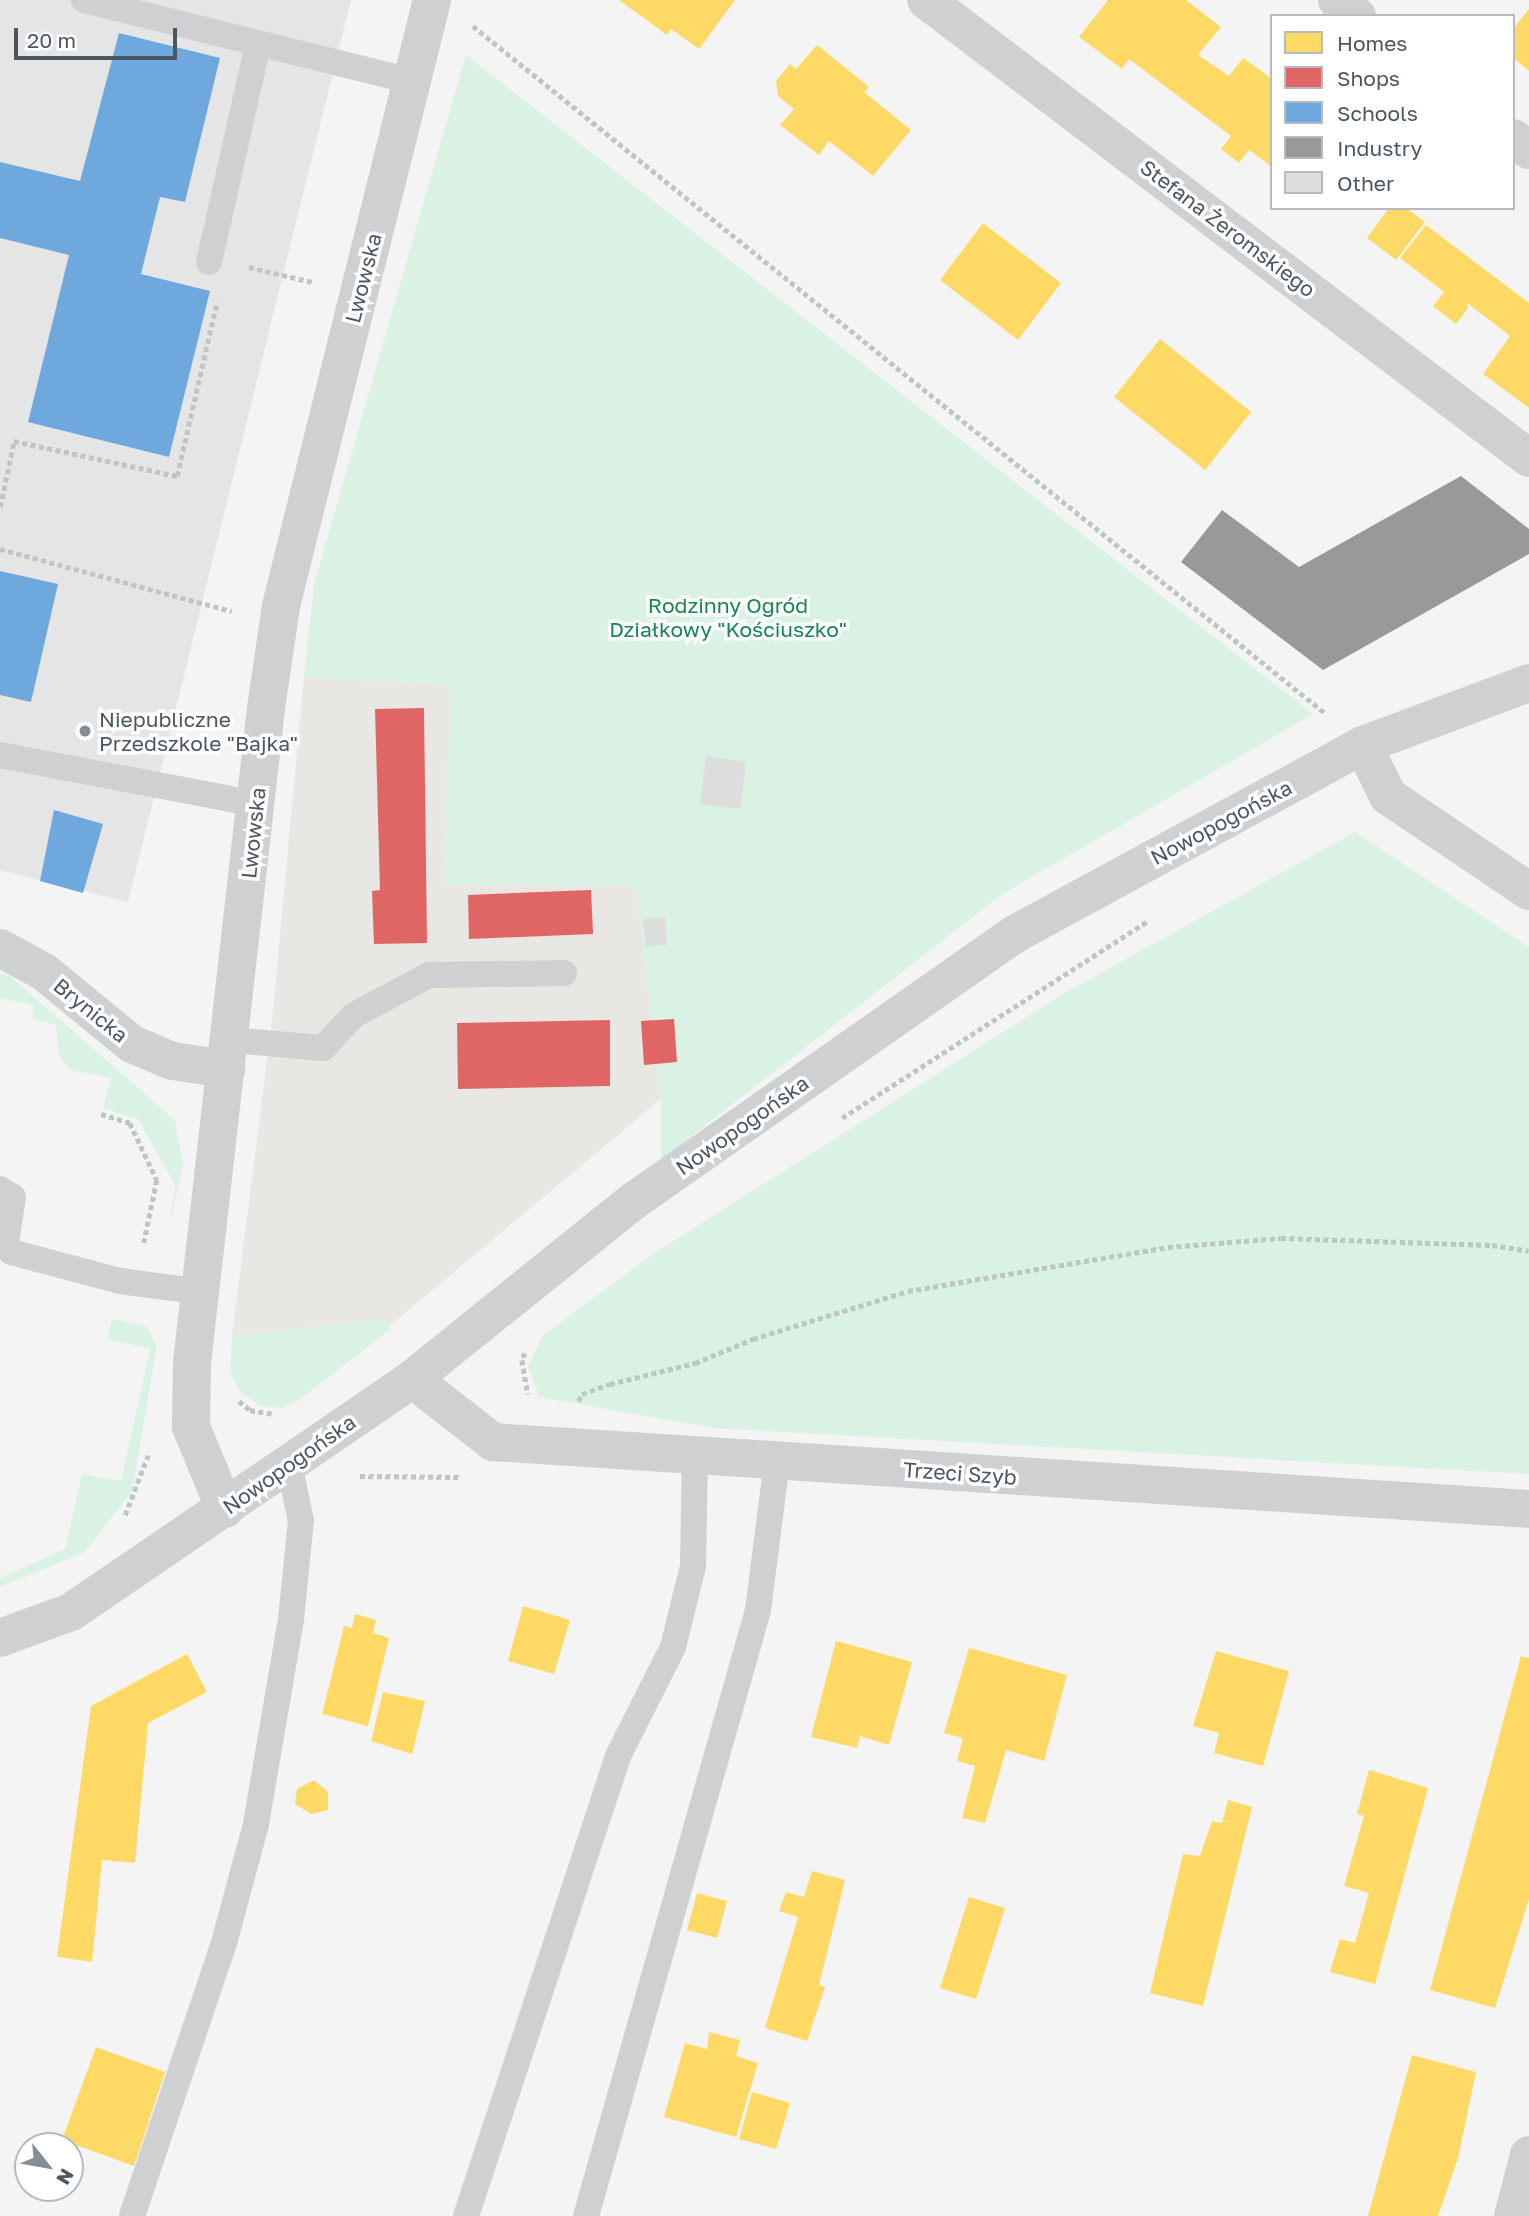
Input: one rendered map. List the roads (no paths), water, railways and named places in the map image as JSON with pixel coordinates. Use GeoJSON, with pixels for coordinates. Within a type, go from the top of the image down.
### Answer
{"type":"FeatureCollection","features":[{"type":"Feature","properties":{"kind":"street","name":"Stefana Żeromskiego"},"geometry":{"type":"LineString","coordinates":[[926,0],[1529,458]]}},
{"type":"Feature","properties":{"kind":"street"},"geometry":{"type":"LineString","coordinates":[[1337,0],[1354,14]]}},
{"type":"Feature","properties":{"kind":"street","name":"Lwowska"},"geometry":{"type":"LineString","coordinates":[[225,1509],[191,1427],[192,1363],[281,606],[430,5]]}},
{"type":"Feature","properties":{"kind":"street","name":"Nowopogońska"},"geometry":{"type":"LineString","coordinates":[[0,1638],[71,1612],[225,1509],[412,1379],[635,1200],[1015,934],[1363,746],[1529,683]]}},
{"type":"Feature","properties":{"kind":"street"},"geometry":{"type":"LineString","coordinates":[[1363,746],[1388,796],[1529,891]]}},
{"type":"Feature","properties":{"kind":"street","name":"Brynicka"},"geometry":{"type":"LineString","coordinates":[[0,948],[44,972],[132,1044],[172,1061],[228,1054]]}},
{"type":"Feature","properties":{"kind":"street","name":"Trzeci Szyb"},"geometry":{"type":"LineString","coordinates":[[412,1379],[494,1442],[1529,1509]]}},
{"type":"Feature","properties":{"kind":"street"},"geometry":{"type":"LineString","coordinates":[[1513,2216],[1529,2155]]}},
{"type":"Feature","properties":{"kind":"lane"},"geometry":{"type":"LineString","coordinates":[[84,0],[412,81]]}},
{"type":"Feature","properties":{"kind":"lane"},"geometry":{"type":"LineString","coordinates":[[209,262],[258,45]]}},
{"type":"Feature","properties":{"kind":"lane"},"geometry":{"type":"LineString","coordinates":[[0,755],[256,804]]}},
{"type":"Feature","properties":{"kind":"lane"},"geometry":{"type":"LineString","coordinates":[[228,1054],[323,1048],[354,1014],[429,975],[565,973]]}},
{"type":"Feature","properties":{"kind":"lane"},"geometry":{"type":"LineString","coordinates":[[0,1189],[13,1197],[6,1242],[11,1252],[136,1283],[202,1292]]}},
{"type":"Feature","properties":{"kind":"lane"},"geometry":{"type":"LineString","coordinates":[[466,2216],[618,1756],[673,1647],[693,1566],[695,1455]]}},
{"type":"Feature","properties":{"kind":"lane"},"geometry":{"type":"LineString","coordinates":[[586,2216],[758,1610],[777,1461]]}},
{"type":"Feature","properties":{"kind":"lane"},"geometry":{"type":"LineString","coordinates":[[132,2216],[224,1943],[256,1824],[291,1619],[301,1521],[289,1464]]}},
{"type":"Feature","properties":{"kind":"place","name":"Niepubliczne Przedszkole \"Bajka\""},"geometry":{"type":"Point","coordinates":[85,731]}},
{"type":"Feature","properties":{"kind":"park label","name":"Rodzinny Ogród Działkowy \"Kościuszko\""},"geometry":{"type":"Point","coordinates":[728,617]}}]}
